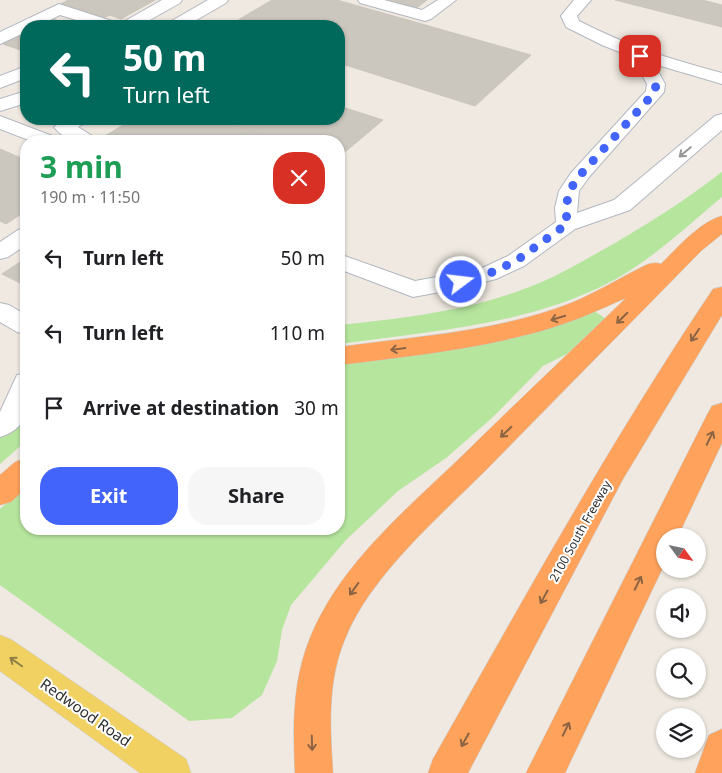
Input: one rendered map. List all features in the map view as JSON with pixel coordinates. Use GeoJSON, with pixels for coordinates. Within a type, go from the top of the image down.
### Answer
{"type":"FeatureCollection","features":[{"type":"Feature","properties":{"kind":"highway"},"geometry":{"type":"LineString","coordinates":[[314,773],[312,700],[318,667],[329,633],[352,592],[366,572],[406,530],[693,246],[722,223]]}},
{"type":"Feature","properties":{"kind":"highway"},"geometry":{"type":"LineString","coordinates":[[345,355],[480,338],[564,316],[589,306],[632,284],[693,246]]}},
{"type":"Feature","properties":{"kind":"highway","name":"2100 South Freeway"},"geometry":{"type":"LineString","coordinates":[[447,773],[618,462],[691,340],[722,295]]}},
{"type":"Feature","properties":{"kind":"highway"},"geometry":{"type":"LineString","coordinates":[[545,773],[722,413]]}},
{"type":"Feature","properties":{"kind":"highway"},"geometry":{"type":"LineString","coordinates":[[0,492],[20,475]]}},
{"type":"Feature","properties":{"kind":"highway"},"geometry":{"type":"LineString","coordinates":[[714,773],[722,748]]}},
{"type":"Feature","properties":{"kind":"main road","name":"Redwood Road"},"geometry":{"type":"LineString","coordinates":[[0,651],[172,773]]}},
{"type":"Feature","properties":{"kind":"street"},"geometry":{"type":"LineString","coordinates":[[138,20],[174,0]]}},
{"type":"Feature","properties":{"kind":"street"},"geometry":{"type":"LineString","coordinates":[[185,20],[218,0]]}},
{"type":"Feature","properties":{"kind":"street"},"geometry":{"type":"LineString","coordinates":[[366,0],[425,16],[448,0]]}},
{"type":"Feature","properties":{"kind":"street"},"geometry":{"type":"LineString","coordinates":[[583,0],[574,8],[570,16],[572,24],[596,37],[640,56],[722,79]]}},
{"type":"Feature","properties":{"kind":"street"},"geometry":{"type":"LineString","coordinates":[[48,20],[59,9],[93,20]]}},
{"type":"Feature","properties":{"kind":"street"},"geometry":{"type":"LineString","coordinates":[[13,54],[0,84],[13,101]]}},
{"type":"Feature","properties":{"kind":"street"},"geometry":{"type":"LineString","coordinates":[[345,264],[413,289],[461,282],[488,274],[516,261],[567,224],[566,208],[569,191],[581,174],[655,92],[656,84],[640,56]]}},
{"type":"Feature","properties":{"kind":"street"},"geometry":{"type":"LineString","coordinates":[[0,122],[33,135]]}},
{"type":"Feature","properties":{"kind":"street"},"geometry":{"type":"LineString","coordinates":[[69,125],[64,128],[76,135]]}},
{"type":"Feature","properties":{"kind":"street"},"geometry":{"type":"LineString","coordinates":[[0,252],[20,239]]}},
{"type":"Feature","properties":{"kind":"street"},"geometry":{"type":"LineString","coordinates":[[0,311],[20,323]]}},
{"type":"Feature","properties":{"kind":"street"},"geometry":{"type":"LineString","coordinates":[[0,427],[13,417],[20,398]]}},
{"type":"Feature","properties":{"kind":"lane"},"geometry":{"type":"LineString","coordinates":[[567,224],[622,206],[722,120]]}},
{"type":"Feature","properties":{"kind":"green space"},"geometry":{"type":"Polygon","coordinates":[[[722,172],[722,197],[643,262],[614,280],[582,295],[515,317],[445,330],[345,343],[345,324],[409,317],[480,303],[502,297],[543,281],[615,243],[692,194],[722,172]]]}},
{"type":"Feature","properties":{"kind":"green space"},"geometry":{"type":"Polygon","coordinates":[[[594,311],[605,318],[567,354],[543,366],[492,418],[446,458],[398,491],[346,540],[291,605],[282,630],[277,661],[262,695],[232,718],[189,721],[0,585],[0,509],[20,490],[20,535],[345,535],[345,362],[438,349],[594,311]]]}},
{"type":"Feature","properties":{"kind":"green space"},"geometry":{"type":"Polygon","coordinates":[[[20,418],[20,446],[0,464],[0,435],[20,418]]]}},
{"type":"Feature","properties":{"kind":"building"},"geometry":{"type":"Polygon","coordinates":[[[68,0],[155,0],[121,19],[110,15],[101,19],[58,5],[68,0]]]}},
{"type":"Feature","properties":{"kind":"building"},"geometry":{"type":"Polygon","coordinates":[[[272,0],[337,0],[531,55],[475,106],[345,65],[345,20],[238,20],[272,0]]]}},
{"type":"Feature","properties":{"kind":"building"},"geometry":{"type":"Polygon","coordinates":[[[379,0],[427,0],[414,10],[379,0]]]}},
{"type":"Feature","properties":{"kind":"building"},"geometry":{"type":"Polygon","coordinates":[[[615,0],[702,0],[722,5],[722,27],[615,0]]]}},
{"type":"Feature","properties":{"kind":"building"},"geometry":{"type":"Polygon","coordinates":[[[20,35],[20,50],[3,44],[20,35]]]}},
{"type":"Feature","properties":{"kind":"building"},"geometry":{"type":"Polygon","coordinates":[[[345,108],[383,120],[345,152],[345,135],[263,135],[234,125],[345,125],[345,108]]]}},
{"type":"Feature","properties":{"kind":"building"},"geometry":{"type":"Polygon","coordinates":[[[123,125],[234,125],[263,135],[107,135],[123,125]]]}},
{"type":"Feature","properties":{"kind":"building"},"geometry":{"type":"Polygon","coordinates":[[[0,149],[20,157],[20,215],[6,224],[0,221],[0,149]]]}},
{"type":"Feature","properties":{"kind":"building"},"geometry":{"type":"Polygon","coordinates":[[[20,262],[20,283],[2,274],[20,262]]]}},
{"type":"Feature","properties":{"kind":"route"},"geometry":{"type":"LineString","coordinates":[[461,282],[488,274],[516,261],[567,224],[566,208],[569,191],[581,174],[655,92],[656,84],[640,56]]}}]}
